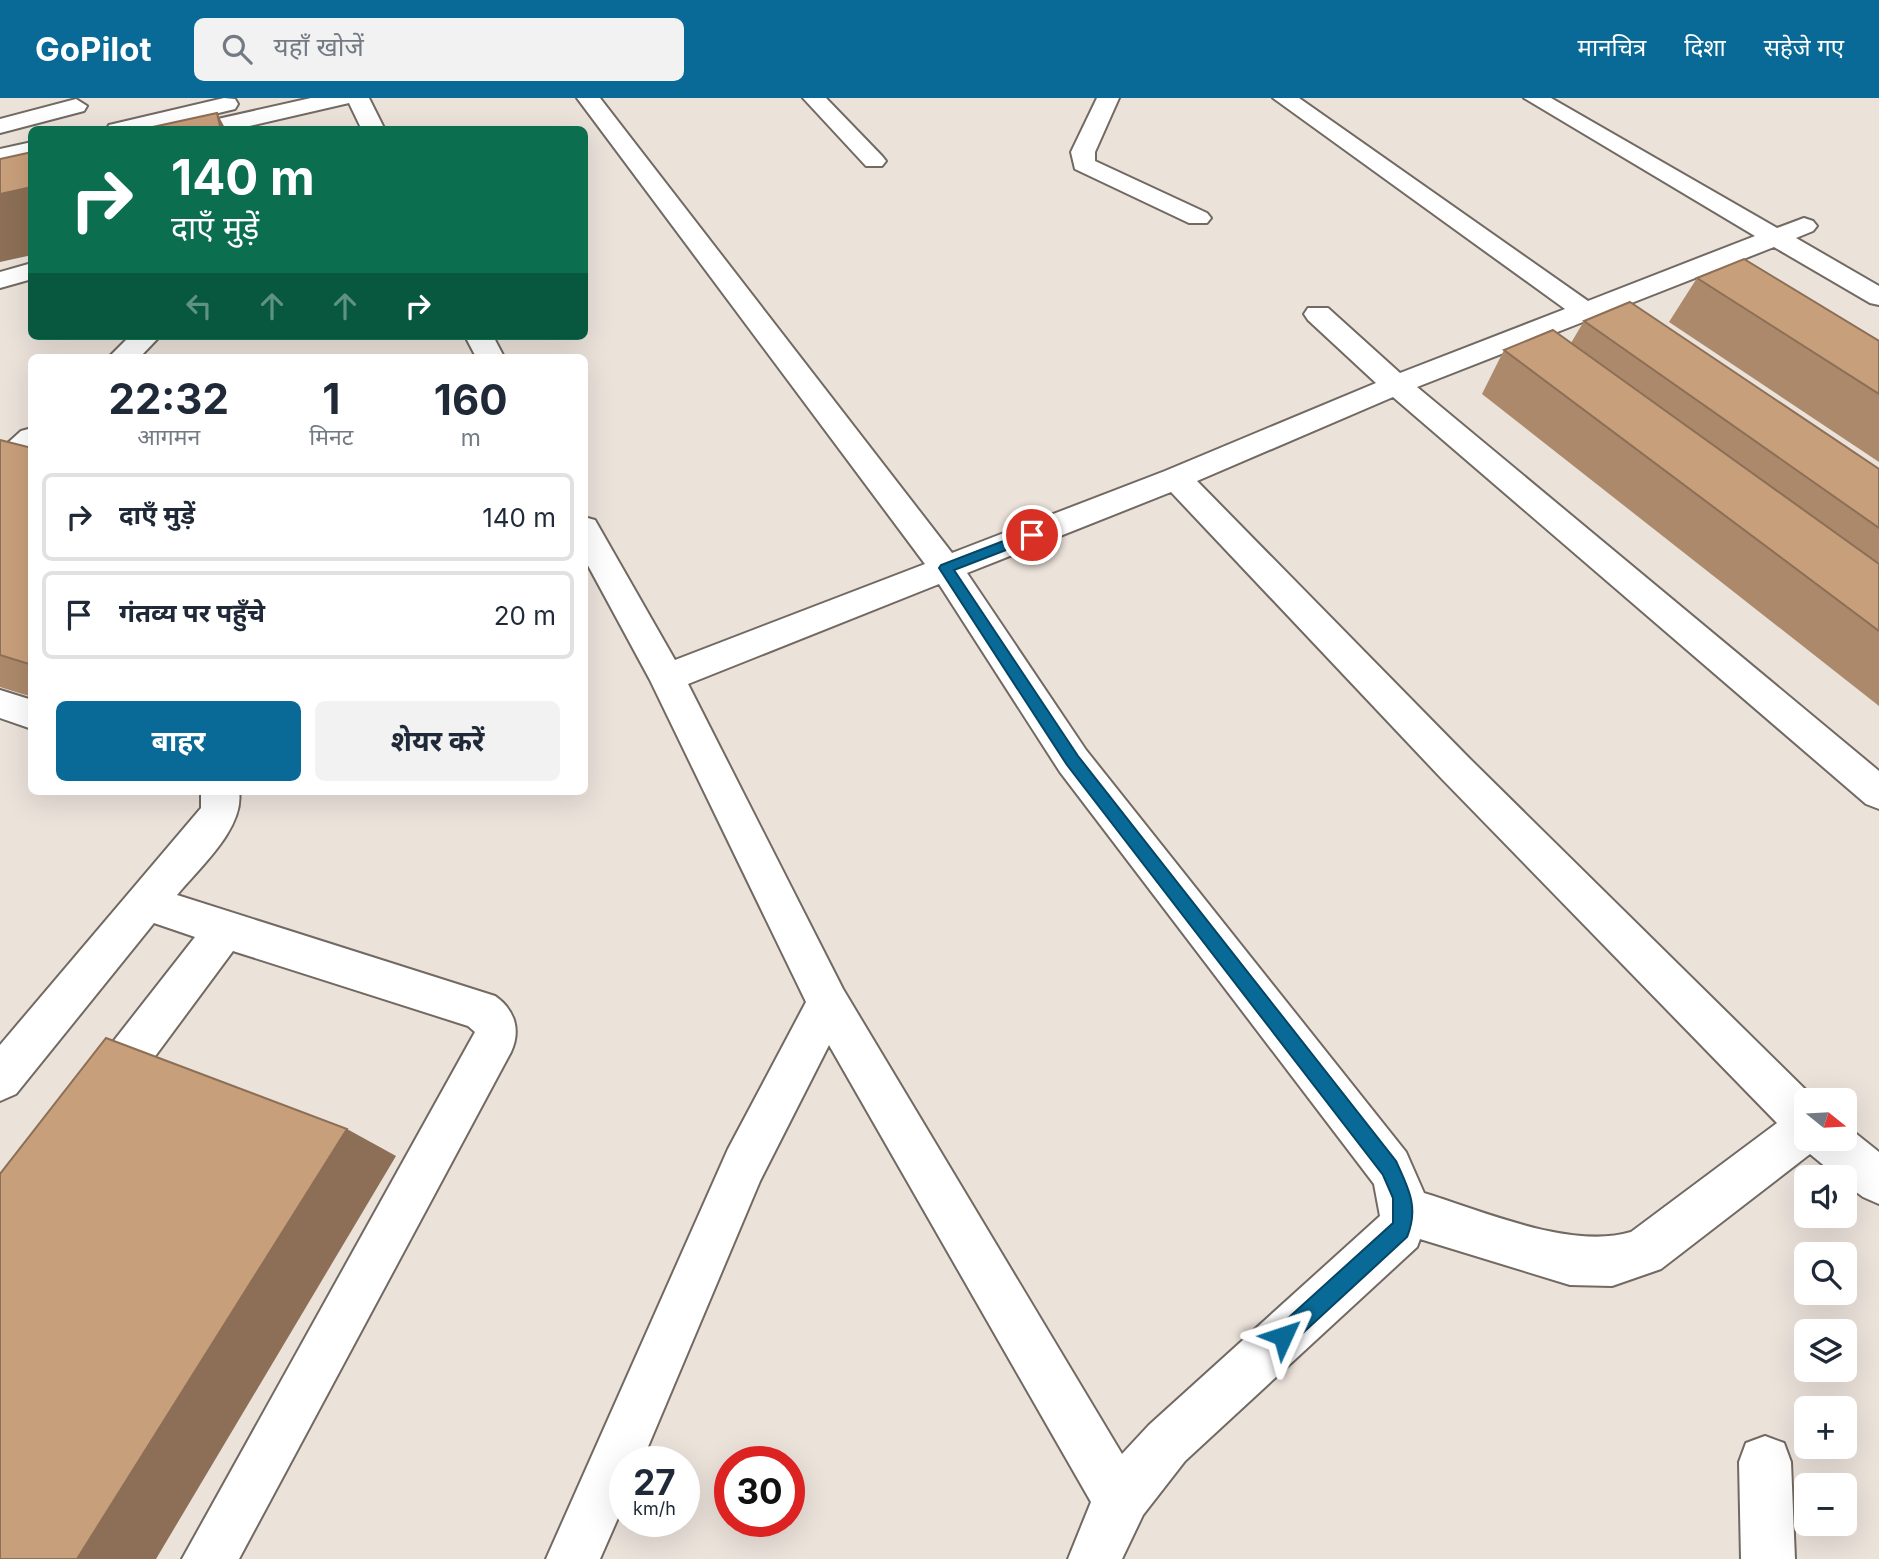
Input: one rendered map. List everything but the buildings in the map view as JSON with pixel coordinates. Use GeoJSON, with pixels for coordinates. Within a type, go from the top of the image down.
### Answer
{"type":"FeatureCollection","features":[{"type":"Feature","properties":{"kind":"street"},"geometry":{"type":"LineString","coordinates":[[175,98],[201,124]]}},
{"type":"Feature","properties":{"kind":"street"},"geometry":{"type":"LineString","coordinates":[[201,124],[253,98]]}},
{"type":"Feature","properties":{"kind":"street"},"geometry":{"type":"LineString","coordinates":[[0,126],[93,117],[201,124],[341,98]]}},
{"type":"Feature","properties":{"kind":"street"},"geometry":{"type":"LineString","coordinates":[[358,98],[372,126]]}},
{"type":"Feature","properties":{"kind":"street"},"geometry":{"type":"LineString","coordinates":[[588,98],[946,568],[1073,761],[1390,1168],[1398,1184],[1405,1211],[1400,1230],[1167,1443],[1136,1475],[1120,1500],[1095,1559]]}},
{"type":"Feature","properties":{"kind":"street"},"geometry":{"type":"LineString","coordinates":[[814,98],[874,161]]}},
{"type":"Feature","properties":{"kind":"street"},"geometry":{"type":"LineString","coordinates":[[1108,98],[1083,152],[1083,164],[1198,218]]}},
{"type":"Feature","properties":{"kind":"street"},"geometry":{"type":"LineString","coordinates":[[1284,98],[1620,336]]}},
{"type":"Feature","properties":{"kind":"street"},"geometry":{"type":"LineString","coordinates":[[1535,98],[1738,188]]}},
{"type":"Feature","properties":{"kind":"street"},"geometry":{"type":"LineString","coordinates":[[1574,98],[1632,143],[1797,228],[1879,297]]}},
{"type":"Feature","properties":{"kind":"street"},"geometry":{"type":"LineString","coordinates":[[0,156],[28,150]]}},
{"type":"Feature","properties":{"kind":"street"},"geometry":{"type":"LineString","coordinates":[[0,176],[28,170]]}},
{"type":"Feature","properties":{"kind":"street"},"geometry":{"type":"LineString","coordinates":[[667,678],[1176,478],[1396,385],[1797,228]]}},
{"type":"Feature","properties":{"kind":"street"},"geometry":{"type":"LineString","coordinates":[[0,279],[28,272]]}},
{"type":"Feature","properties":{"kind":"street"},"geometry":{"type":"LineString","coordinates":[[1318,314],[1396,385],[1879,793]]}},
{"type":"Feature","properties":{"kind":"street"},"geometry":{"type":"LineString","coordinates":[[126,354],[142,340]]}},
{"type":"Feature","properties":{"kind":"street"},"geometry":{"type":"LineString","coordinates":[[1,466],[28,442]]}},
{"type":"Feature","properties":{"kind":"street"},"geometry":{"type":"LineString","coordinates":[[1,466],[28,469]]}},
{"type":"Feature","properties":{"kind":"street"},"geometry":{"type":"LineString","coordinates":[[1176,478],[1455,768],[1794,1109]]}},
{"type":"Feature","properties":{"kind":"street"},"geometry":{"type":"LineString","coordinates":[[588,535],[667,678],[828,1003],[1120,1500]]}},
{"type":"Feature","properties":{"kind":"street"},"geometry":{"type":"LineString","coordinates":[[0,704],[28,714]]}},
{"type":"Feature","properties":{"kind":"street"},"geometry":{"type":"LineString","coordinates":[[0,1079],[216,818],[222,803],[221,795]]}},
{"type":"Feature","properties":{"kind":"street"},"geometry":{"type":"LineString","coordinates":[[147,902],[225,930],[480,1010],[490,1017],[497,1030],[209,1559]]}},
{"type":"Feature","properties":{"kind":"street"},"geometry":{"type":"LineString","coordinates":[[75,1126],[225,930]]}},
{"type":"Feature","properties":{"kind":"street"},"geometry":{"type":"LineString","coordinates":[[573,1559],[744,1165],[828,1003]]}},
{"type":"Feature","properties":{"kind":"street"},"geometry":{"type":"LineString","coordinates":[[1405,1211],[1570,1261],[1612,1262],[1652,1246],[1794,1138]]}},
{"type":"Feature","properties":{"kind":"street"},"geometry":{"type":"LineString","coordinates":[[1843,1152],[1879,1181]]}},
{"type":"Feature","properties":{"kind":"street"},"geometry":{"type":"LineString","coordinates":[[1765,1462],[1768,1559]]}},
{"type":"Feature","properties":{"kind":"route"},"geometry":{"type":"LineString","coordinates":[[1032,535],[946,568],[1073,761],[1390,1168],[1403,1197],[1405,1219],[1400,1230],[1283,1336]]}}]}
